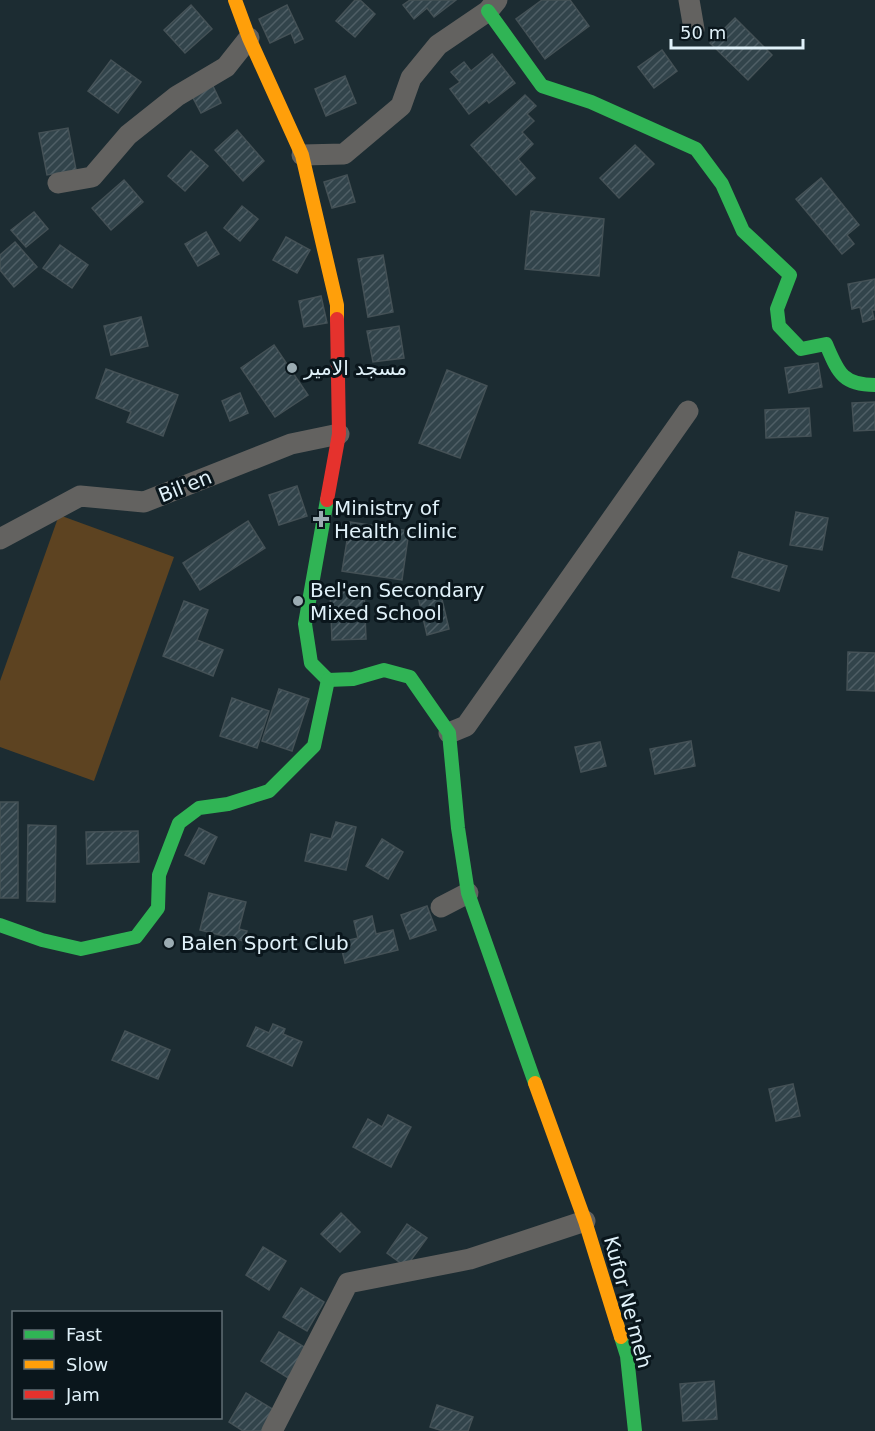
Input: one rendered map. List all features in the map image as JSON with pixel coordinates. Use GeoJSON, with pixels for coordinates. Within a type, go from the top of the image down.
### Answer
{"type":"FeatureCollection","features":[{"type":"Feature","properties":{"kind":"street"},"geometry":{"type":"LineString","coordinates":[[235,0],[249,38],[302,155],[337,305],[339,434],[305,624],[311,663],[328,680],[353,679],[384,670],[410,677],[448,733],[466,726],[688,411]]}},
{"type":"Feature","properties":{"kind":"street"},"geometry":{"type":"LineString","coordinates":[[689,0],[694,29]]}},
{"type":"Feature","properties":{"kind":"street"},"geometry":{"type":"LineString","coordinates":[[302,155],[344,154],[401,106],[411,78],[438,45],[492,5],[542,86],[591,102],[696,149],[722,184],[743,231],[790,275],[777,309],[779,326],[801,349],[826,344],[838,373],[858,386],[875,385]]}},
{"type":"Feature","properties":{"kind":"street"},"geometry":{"type":"LineString","coordinates":[[58,183],[92,177],[128,135],[177,96],[226,67],[249,38]]}},
{"type":"Feature","properties":{"kind":"street","name":"Bil'en"},"geometry":{"type":"LineString","coordinates":[[0,539],[80,496],[144,502],[291,444],[339,434]]}},
{"type":"Feature","properties":{"kind":"street"},"geometry":{"type":"LineString","coordinates":[[0,925],[42,940],[81,949],[135,937],[158,908],[159,875],[179,823],[199,808],[228,804],[269,791],[314,746],[328,680]]}},
{"type":"Feature","properties":{"kind":"street","name":"Kufor Ne'meh"},"geometry":{"type":"LineString","coordinates":[[448,733],[458,828],[468,893],[585,1221],[627,1356],[635,1431]]}},
{"type":"Feature","properties":{"kind":"street"},"geometry":{"type":"LineString","coordinates":[[441,907],[468,893]]}},
{"type":"Feature","properties":{"kind":"street"},"geometry":{"type":"LineString","coordinates":[[272,1431],[348,1283],[470,1259],[585,1221]]}},
{"type":"Feature","properties":{"kind":"shaded area"},"geometry":{"type":"Polygon","coordinates":[[[59,515],[174,557],[94,781],[0,747],[0,681],[59,515]]]}},
{"type":"Feature","properties":{"kind":"building"},"geometry":{"type":"Polygon","coordinates":[[[355,0],[360,0],[375,14],[355,37],[336,21],[355,0]]]}},
{"type":"Feature","properties":{"kind":"building"},"geometry":{"type":"Polygon","coordinates":[[[410,0],[456,0],[434,17],[427,8],[414,19],[403,5],[410,0]]]}},
{"type":"Feature","properties":{"kind":"building"},"geometry":{"type":"Polygon","coordinates":[[[542,0],[570,0],[589,26],[545,59],[516,19],[542,0]]]}},
{"type":"Feature","properties":{"kind":"building"},"geometry":{"type":"Polygon","coordinates":[[[191,5],[212,29],[185,53],[164,30],[191,5]]]}},
{"type":"Feature","properties":{"kind":"building"},"geometry":{"type":"Polygon","coordinates":[[[287,5],[303,39],[295,43],[291,33],[270,43],[259,19],[287,5]]]}},
{"type":"Feature","properties":{"kind":"building"},"geometry":{"type":"Polygon","coordinates":[[[735,18],[772,55],[748,80],[710,43],[735,18]]]}},
{"type":"Feature","properties":{"kind":"building"},"geometry":{"type":"Polygon","coordinates":[[[662,50],[677,71],[654,88],[638,67],[662,50]]]}},
{"type":"Feature","properties":{"kind":"building"},"geometry":{"type":"Polygon","coordinates":[[[492,54],[515,83],[489,103],[487,100],[469,114],[450,89],[460,82],[451,72],[464,62],[471,71],[492,54]]]}},
{"type":"Feature","properties":{"kind":"building"},"geometry":{"type":"Polygon","coordinates":[[[111,60],[141,82],[118,113],[88,91],[111,60]]]}},
{"type":"Feature","properties":{"kind":"building"},"geometry":{"type":"Polygon","coordinates":[[[345,76],[356,103],[326,116],[315,89],[345,76]]]}},
{"type":"Feature","properties":{"kind":"building"},"geometry":{"type":"Polygon","coordinates":[[[212,84],[221,103],[201,113],[191,94],[212,84]]]}},
{"type":"Feature","properties":{"kind":"building"},"geometry":{"type":"Polygon","coordinates":[[[525,95],[536,106],[527,114],[534,121],[522,132],[533,144],[518,159],[535,178],[516,195],[471,145],[525,95]]]}},
{"type":"Feature","properties":{"kind":"building"},"geometry":{"type":"Polygon","coordinates":[[[68,128],[76,170],[47,175],[39,133],[68,128]]]}},
{"type":"Feature","properties":{"kind":"building"},"geometry":{"type":"Polygon","coordinates":[[[237,130],[264,161],[243,181],[215,150],[237,130]]]}},
{"type":"Feature","properties":{"kind":"building"},"geometry":{"type":"Polygon","coordinates":[[[635,145],[654,164],[619,198],[600,178],[635,145]]]}},
{"type":"Feature","properties":{"kind":"building"},"geometry":{"type":"Polygon","coordinates":[[[191,151],[208,166],[185,191],[168,176],[191,151]]]}},
{"type":"Feature","properties":{"kind":"building"},"geometry":{"type":"Polygon","coordinates":[[[347,175],[355,202],[332,208],[324,182],[347,175]]]}},
{"type":"Feature","properties":{"kind":"building"},"geometry":{"type":"Polygon","coordinates":[[[821,178],[859,225],[847,235],[854,244],[842,254],[796,199],[821,178]]]}},
{"type":"Feature","properties":{"kind":"building"},"geometry":{"type":"Polygon","coordinates":[[[124,180],[143,202],[111,230],[92,208],[124,180]]]}},
{"type":"Feature","properties":{"kind":"building"},"geometry":{"type":"Polygon","coordinates":[[[242,206],[258,219],[240,241],[224,228],[242,206]]]}},
{"type":"Feature","properties":{"kind":"building"},"geometry":{"type":"Polygon","coordinates":[[[531,211],[604,219],[599,276],[525,269],[531,211]]]}},
{"type":"Feature","properties":{"kind":"building"},"geometry":{"type":"Polygon","coordinates":[[[34,212],[48,229],[26,247],[11,230],[34,212]]]}},
{"type":"Feature","properties":{"kind":"building"},"geometry":{"type":"Polygon","coordinates":[[[206,232],[219,254],[198,266],[185,244],[206,232]]]}},
{"type":"Feature","properties":{"kind":"building"},"geometry":{"type":"Polygon","coordinates":[[[286,237],[310,250],[297,273],[273,260],[286,237]]]}},
{"type":"Feature","properties":{"kind":"building"},"geometry":{"type":"Polygon","coordinates":[[[15,242],[37,267],[14,287],[0,270],[0,255],[15,242]]]}},
{"type":"Feature","properties":{"kind":"building"},"geometry":{"type":"Polygon","coordinates":[[[60,245],[88,265],[72,288],[43,268],[60,245]]]}},
{"type":"Feature","properties":{"kind":"building"},"geometry":{"type":"Polygon","coordinates":[[[383,255],[393,312],[368,317],[358,259],[383,255]]]}},
{"type":"Feature","properties":{"kind":"building"},"geometry":{"type":"Polygon","coordinates":[[[875,279],[875,310],[872,310],[874,319],[863,322],[860,307],[852,309],[848,284],[875,279]]]}},
{"type":"Feature","properties":{"kind":"building"},"geometry":{"type":"Polygon","coordinates":[[[321,296],[327,323],[304,327],[299,301],[321,296]]]}},
{"type":"Feature","properties":{"kind":"building"},"geometry":{"type":"Polygon","coordinates":[[[141,317],[148,346],[111,355],[104,326],[141,317]]]}},
{"type":"Feature","properties":{"kind":"building"},"geometry":{"type":"Polygon","coordinates":[[[399,326],[404,358],[373,362],[367,331],[399,326]]]}},
{"type":"Feature","properties":{"kind":"building"},"geometry":{"type":"Polygon","coordinates":[[[274,345],[308,395],[275,417],[241,368],[274,345]]]}},
{"type":"Feature","properties":{"kind":"building"},"geometry":{"type":"Polygon","coordinates":[[[818,363],[822,387],[789,393],[785,368],[818,363]]]}},
{"type":"Feature","properties":{"kind":"building"},"geometry":{"type":"Polygon","coordinates":[[[106,369],[178,395],[163,436],[127,422],[131,412],[96,398],[106,369]]]}},
{"type":"Feature","properties":{"kind":"building"},"geometry":{"type":"Polygon","coordinates":[[[447,370],[487,386],[460,458],[419,443],[447,370]]]}},
{"type":"Feature","properties":{"kind":"building"},"geometry":{"type":"Polygon","coordinates":[[[240,393],[248,413],[230,421],[222,401],[240,393]]]}},
{"type":"Feature","properties":{"kind":"building"},"geometry":{"type":"Polygon","coordinates":[[[875,402],[875,430],[854,431],[852,403],[875,402]]]}},
{"type":"Feature","properties":{"kind":"building"},"geometry":{"type":"Polygon","coordinates":[[[809,408],[811,436],[766,438],[765,410],[809,408]]]}},
{"type":"Feature","properties":{"kind":"building"},"geometry":{"type":"Polygon","coordinates":[[[297,486],[307,516],[279,525],[269,495],[297,486]]]}},
{"type":"Feature","properties":{"kind":"building"},"geometry":{"type":"Polygon","coordinates":[[[796,512],[828,518],[822,550],[790,545],[796,512]]]}},
{"type":"Feature","properties":{"kind":"building"},"geometry":{"type":"Polygon","coordinates":[[[248,521],[265,548],[200,590],[183,563],[248,521]]]}},
{"type":"Feature","properties":{"kind":"building"},"geometry":{"type":"Polygon","coordinates":[[[350,522],[409,531],[402,580],[342,571],[350,522]]]}},
{"type":"Feature","properties":{"kind":"building"},"geometry":{"type":"Polygon","coordinates":[[[739,552],[787,566],[779,591],[732,577],[739,552]]]}},
{"type":"Feature","properties":{"kind":"building"},"geometry":{"type":"Polygon","coordinates":[[[439,587],[449,629],[427,635],[417,592],[439,587]]]}},
{"type":"Feature","properties":{"kind":"building"},"geometry":{"type":"Polygon","coordinates":[[[364,590],[366,639],[332,640],[330,592],[364,590]]]}},
{"type":"Feature","properties":{"kind":"building"},"geometry":{"type":"Polygon","coordinates":[[[184,601],[208,610],[197,640],[223,650],[213,676],[163,656],[184,601]]]}},
{"type":"Feature","properties":{"kind":"building"},"geometry":{"type":"Polygon","coordinates":[[[848,652],[875,653],[875,691],[847,690],[848,652]]]}},
{"type":"Feature","properties":{"kind":"building"},"geometry":{"type":"Polygon","coordinates":[[[279,689],[309,699],[292,751],[262,741],[279,689]]]}},
{"type":"Feature","properties":{"kind":"building"},"geometry":{"type":"Polygon","coordinates":[[[232,698],[269,711],[257,748],[220,736],[232,698]]]}},
{"type":"Feature","properties":{"kind":"building"},"geometry":{"type":"Polygon","coordinates":[[[691,741],[695,766],[655,774],[650,749],[691,741]]]}},
{"type":"Feature","properties":{"kind":"building"},"geometry":{"type":"Polygon","coordinates":[[[600,742],[606,766],[581,772],[575,747],[600,742]]]}},
{"type":"Feature","properties":{"kind":"building"},"geometry":{"type":"Polygon","coordinates":[[[0,802],[18,802],[18,898],[0,898],[0,802]]]}},
{"type":"Feature","properties":{"kind":"building"},"geometry":{"type":"Polygon","coordinates":[[[336,822],[356,827],[346,870],[305,861],[311,834],[331,839],[336,822]]]}},
{"type":"Feature","properties":{"kind":"building"},"geometry":{"type":"Polygon","coordinates":[[[28,825],[56,826],[55,902],[27,901],[28,825]]]}},
{"type":"Feature","properties":{"kind":"building"},"geometry":{"type":"Polygon","coordinates":[[[199,828],[217,837],[204,864],[185,855],[199,828]]]}},
{"type":"Feature","properties":{"kind":"building"},"geometry":{"type":"Polygon","coordinates":[[[138,831],[139,862],[87,864],[86,832],[138,831]]]}},
{"type":"Feature","properties":{"kind":"building"},"geometry":{"type":"Polygon","coordinates":[[[382,839],[403,852],[388,879],[366,866],[382,839]]]}},
{"type":"Feature","properties":{"kind":"building"},"geometry":{"type":"Polygon","coordinates":[[[209,893],[246,902],[239,929],[247,931],[244,941],[200,930],[209,893]]]}},
{"type":"Feature","properties":{"kind":"building"},"geometry":{"type":"Polygon","coordinates":[[[427,906],[436,930],[410,939],[401,915],[427,906]]]}},
{"type":"Feature","properties":{"kind":"building"},"geometry":{"type":"Polygon","coordinates":[[[372,916],[376,934],[393,930],[398,950],[345,963],[340,942],[358,938],[354,921],[372,916]]]}},
{"type":"Feature","properties":{"kind":"building"},"geometry":{"type":"Polygon","coordinates":[[[273,1024],[285,1029],[283,1034],[302,1042],[292,1066],[247,1046],[256,1027],[269,1033],[273,1024]]]}},
{"type":"Feature","properties":{"kind":"building"},"geometry":{"type":"Polygon","coordinates":[[[125,1031],[170,1050],[158,1079],[112,1060],[125,1031]]]}},
{"type":"Feature","properties":{"kind":"building"},"geometry":{"type":"Polygon","coordinates":[[[793,1084],[800,1116],[776,1121],[769,1089],[793,1084]]]}},
{"type":"Feature","properties":{"kind":"building"},"geometry":{"type":"Polygon","coordinates":[[[388,1115],[411,1127],[391,1167],[353,1147],[368,1119],[382,1127],[388,1115]]]}},
{"type":"Feature","properties":{"kind":"building"},"geometry":{"type":"Polygon","coordinates":[[[341,1213],[360,1232],[340,1252],[321,1234],[341,1213]]]}},
{"type":"Feature","properties":{"kind":"building"},"geometry":{"type":"Polygon","coordinates":[[[407,1224],[427,1238],[406,1267],[387,1253],[407,1224]]]}},
{"type":"Feature","properties":{"kind":"building"},"geometry":{"type":"Polygon","coordinates":[[[263,1247],[286,1261],[269,1290],[246,1275],[263,1247]]]}},
{"type":"Feature","properties":{"kind":"building"},"geometry":{"type":"Polygon","coordinates":[[[301,1288],[324,1302],[307,1331],[283,1317],[301,1288]]]}},
{"type":"Feature","properties":{"kind":"building"},"geometry":{"type":"Polygon","coordinates":[[[279,1332],[311,1351],[293,1381],[261,1361],[279,1332]]]}},
{"type":"Feature","properties":{"kind":"building"},"geometry":{"type":"Polygon","coordinates":[[[714,1381],[717,1419],[683,1421],[680,1384],[714,1381]]]}},
{"type":"Feature","properties":{"kind":"building"},"geometry":{"type":"Polygon","coordinates":[[[246,1393],[279,1413],[267,1431],[243,1431],[229,1422],[246,1393]]]}},
{"type":"Feature","properties":{"kind":"building"},"geometry":{"type":"Polygon","coordinates":[[[437,1405],[473,1417],[468,1431],[443,1431],[430,1427],[437,1405]]]}},
{"type":"Feature","properties":{"kind":"traffic: fast"},"geometry":{"type":"LineString","coordinates":[[488,11],[542,86],[591,102],[696,149],[722,184],[743,231],[790,275],[777,309],[779,326],[801,349],[826,344],[843,375],[855,383],[875,385]]}},
{"type":"Feature","properties":{"kind":"traffic: fast"},"geometry":{"type":"LineString","coordinates":[[327,500],[305,624],[311,663],[328,680],[353,679],[384,670],[410,677],[449,733],[458,828],[468,893],[535,1083]]}},
{"type":"Feature","properties":{"kind":"traffic: fast"},"geometry":{"type":"LineString","coordinates":[[0,925],[42,940],[81,949],[136,937],[158,908],[159,875],[179,823],[199,808],[228,804],[269,791],[314,746],[328,680]]}},
{"type":"Feature","properties":{"kind":"traffic: fast"},"geometry":{"type":"LineString","coordinates":[[621,1337],[627,1356],[635,1431]]}},
{"type":"Feature","properties":{"kind":"traffic: slow"},"geometry":{"type":"LineString","coordinates":[[235,0],[249,38],[302,155],[337,305],[337,319]]}},
{"type":"Feature","properties":{"kind":"traffic: slow"},"geometry":{"type":"LineString","coordinates":[[535,1083],[585,1221],[621,1337]]}},
{"type":"Feature","properties":{"kind":"traffic: jam"},"geometry":{"type":"LineString","coordinates":[[327,500],[339,434],[337,319]]}},
{"type":"Feature","properties":{"kind":"place","name":"مسجد الامير"},"geometry":{"type":"Point","coordinates":[292,368]}},
{"type":"Feature","properties":{"kind":"place","name":"Ministry of Health clinic"},"geometry":{"type":"Point","coordinates":[321,519]}},
{"type":"Feature","properties":{"kind":"place","name":"Bel'en Secondary Mixed School"},"geometry":{"type":"Point","coordinates":[298,601]}},
{"type":"Feature","properties":{"kind":"place","name":"Balen Sport Club"},"geometry":{"type":"Point","coordinates":[169,943]}}]}
